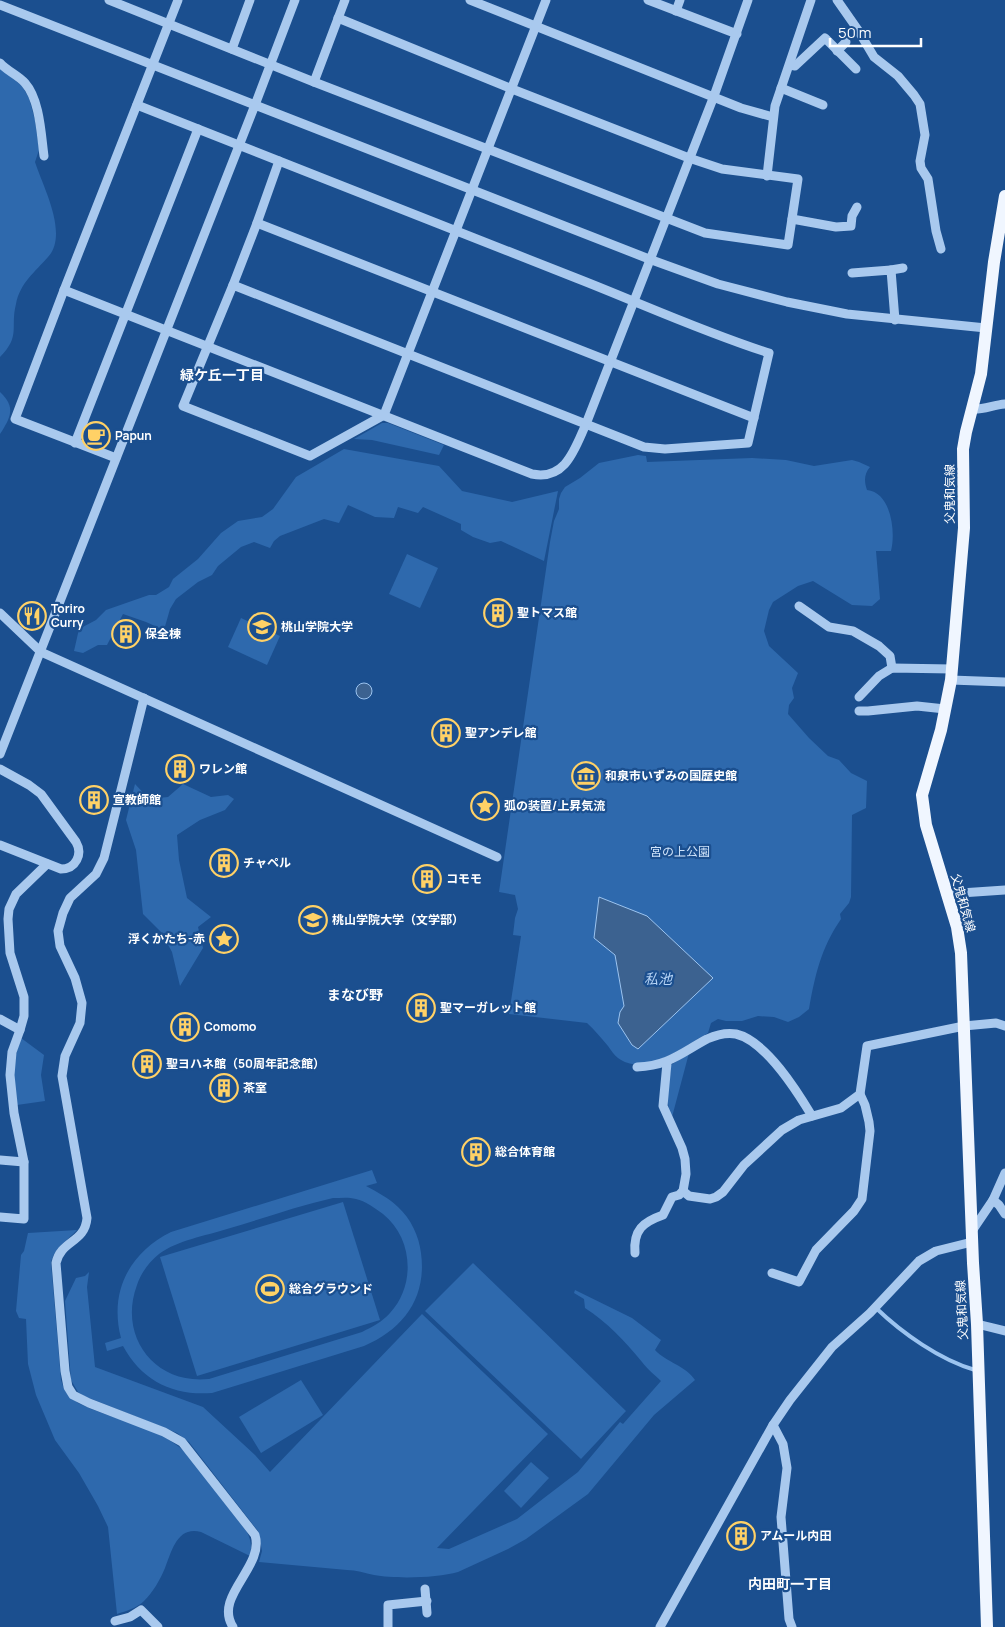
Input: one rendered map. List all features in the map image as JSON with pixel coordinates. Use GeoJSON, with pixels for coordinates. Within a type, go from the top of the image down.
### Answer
{"type":"FeatureCollection","features":[{"type":"Feature","properties":{"kind":"main road","name":"父鬼和気線"},"geometry":{"type":"LineString","coordinates":[[987,1627],[977,1324],[961,953],[957,927],[926,825],[922,794],[945,709],[951,674],[964,528],[963,450],[981,374],[994,262],[1005,196]]}},
{"type":"Feature","properties":{"kind":"street"},"geometry":{"type":"LineString","coordinates":[[109,0],[314,82],[705,233],[788,245],[798,179],[722,169],[689,158],[338,18]]}},
{"type":"Feature","properties":{"kind":"street"},"geometry":{"type":"LineString","coordinates":[[116,458],[15,419],[178,0]]}},
{"type":"Feature","properties":{"kind":"street"},"geometry":{"type":"LineString","coordinates":[[232,49],[250,0]]}},
{"type":"Feature","properties":{"kind":"street"},"geometry":{"type":"LineString","coordinates":[[0,754],[295,0]]}},
{"type":"Feature","properties":{"kind":"street"},"geometry":{"type":"LineString","coordinates":[[314,82],[345,0]]}},
{"type":"Feature","properties":{"kind":"street"},"geometry":{"type":"LineString","coordinates":[[470,0],[741,108],[773,117]]}},
{"type":"Feature","properties":{"kind":"street"},"geometry":{"type":"LineString","coordinates":[[279,161],[258,223],[183,406],[310,456],[384,415],[546,0]]}},
{"type":"Feature","properties":{"kind":"street"},"geometry":{"type":"LineString","coordinates":[[648,0],[737,34]]}},
{"type":"Feature","properties":{"kind":"street"},"geometry":{"type":"LineString","coordinates":[[676,11],[680,0]]}},
{"type":"Feature","properties":{"kind":"street"},"geometry":{"type":"LineString","coordinates":[[64,290],[532,474],[542,476],[552,473],[566,464],[572,456],[586,424],[714,96],[748,0]]}},
{"type":"Feature","properties":{"kind":"street"},"geometry":{"type":"LineString","coordinates":[[767,176],[773,117],[811,0]]}},
{"type":"Feature","properties":{"kind":"street"},"geometry":{"type":"LineString","coordinates":[[837,0],[858,30],[874,58],[898,76],[920,104],[925,135],[920,161],[921,168],[928,179],[936,231],[941,249]]}},
{"type":"Feature","properties":{"kind":"street"},"geometry":{"type":"LineString","coordinates":[[0,5],[649,259],[718,284],[788,302],[847,314],[986,328]]}},
{"type":"Feature","properties":{"kind":"street"},"geometry":{"type":"LineString","coordinates":[[790,65],[795,66],[825,38],[856,69]]}},
{"type":"Feature","properties":{"kind":"street"},"geometry":{"type":"LineString","coordinates":[[837,50],[846,42]]}},
{"type":"Feature","properties":{"kind":"street"},"geometry":{"type":"LineString","coordinates":[[0,63],[24,82],[29,89],[38,114],[44,156]]}},
{"type":"Feature","properties":{"kind":"street"},"geometry":{"type":"LineString","coordinates":[[782,88],[823,104]]}},
{"type":"Feature","properties":{"kind":"street"},"geometry":{"type":"LineString","coordinates":[[137,105],[633,300],[739,344],[769,353],[748,443],[665,449],[644,446],[586,424],[233,285]]}},
{"type":"Feature","properties":{"kind":"street"},"geometry":{"type":"LineString","coordinates":[[75,443],[198,129]]}},
{"type":"Feature","properties":{"kind":"street"},"geometry":{"type":"LineString","coordinates":[[792,220],[836,227],[851,226],[852,216],[857,207]]}},
{"type":"Feature","properties":{"kind":"street"},"geometry":{"type":"LineString","coordinates":[[258,223],[754,418]]}},
{"type":"Feature","properties":{"kind":"street"},"geometry":{"type":"LineString","coordinates":[[852,273],[903,268]]}},
{"type":"Feature","properties":{"kind":"street"},"geometry":{"type":"LineString","coordinates":[[891,270],[895,320]]}},
{"type":"Feature","properties":{"kind":"street"},"geometry":{"type":"LineString","coordinates":[[972,409],[982,410],[1005,404]]}},
{"type":"Feature","properties":{"kind":"street"},"geometry":{"type":"LineString","coordinates":[[799,606],[829,627],[853,631],[879,646],[890,656],[892,668]]}},
{"type":"Feature","properties":{"kind":"street"},"geometry":{"type":"LineString","coordinates":[[0,613],[41,652],[497,857]]}},
{"type":"Feature","properties":{"kind":"street"},"geometry":{"type":"LineString","coordinates":[[859,697],[879,676],[892,668],[1005,682]]}},
{"type":"Feature","properties":{"kind":"street"},"geometry":{"type":"LineString","coordinates":[[144,698],[104,858],[96,874],[70,898],[58,931],[60,946],[75,978],[82,1003],[80,1023],[65,1056],[62,1076],[87,1218],[86,1227],[82,1235],[60,1252],[56,1263],[66,1380],[73,1395],[164,1432],[182,1442],[255,1535],[256,1553],[234,1591],[230,1603],[228,1612],[233,1627]]}},
{"type":"Feature","properties":{"kind":"street"},"geometry":{"type":"LineString","coordinates":[[860,710],[868,711],[918,706],[945,709]]}},
{"type":"Feature","properties":{"kind":"street"},"geometry":{"type":"LineString","coordinates":[[0,769],[41,794],[78,847],[77,860],[72,867],[61,870],[0,845]]}},
{"type":"Feature","properties":{"kind":"street"},"geometry":{"type":"LineString","coordinates":[[0,1217],[24,1219],[24,1162],[14,1114],[10,1075],[12,1052],[24,1016],[24,997],[10,953],[9,909],[16,894],[47,864]]}},
{"type":"Feature","properties":{"kind":"street"},"geometry":{"type":"LineString","coordinates":[[946,894],[1005,890]]}},
{"type":"Feature","properties":{"kind":"street"},"geometry":{"type":"LineString","coordinates":[[0,1019],[20,1030]]}},
{"type":"Feature","properties":{"kind":"street"},"geometry":{"type":"LineString","coordinates":[[772,1273],[799,1282],[816,1250],[859,1206],[864,1186],[870,1131],[867,1113],[860,1094],[867,1046],[964,1026],[996,1023],[1005,1026]]}},
{"type":"Feature","properties":{"kind":"street"},"geometry":{"type":"LineString","coordinates":[[637,1067],[667,1063],[716,1035],[738,1034],[756,1045],[774,1062],[812,1116]]}},
{"type":"Feature","properties":{"kind":"street"},"geometry":{"type":"LineString","coordinates":[[635,1253],[635,1240],[641,1227],[646,1221],[663,1215],[672,1198],[683,1191],[686,1174],[682,1148],[663,1106],[667,1063]]}},
{"type":"Feature","properties":{"kind":"street"},"geometry":{"type":"LineString","coordinates":[[683,1191],[689,1196],[710,1199],[716,1197],[723,1192],[744,1165],[778,1134],[799,1120],[841,1108],[860,1094]]}},
{"type":"Feature","properties":{"kind":"street"},"geometry":{"type":"LineString","coordinates":[[0,1160],[24,1162]]}},
{"type":"Feature","properties":{"kind":"street"},"geometry":{"type":"LineString","coordinates":[[660,1627],[790,1400],[832,1347],[870,1313],[919,1261],[936,1251],[972,1237],[993,1200],[1005,1173]]}},
{"type":"Feature","properties":{"kind":"street"},"geometry":{"type":"LineString","coordinates":[[993,1200],[1005,1214]]}},
{"type":"Feature","properties":{"kind":"street"},"geometry":{"type":"LineString","coordinates":[[977,1324],[1005,1331]]}},
{"type":"Feature","properties":{"kind":"street"},"geometry":{"type":"LineString","coordinates":[[774,1425],[783,1444],[788,1468],[781,1517],[789,1619],[792,1627]]}},
{"type":"Feature","properties":{"kind":"street"},"geometry":{"type":"LineString","coordinates":[[425,1589],[427,1613]]}},
{"type":"Feature","properties":{"kind":"street"},"geometry":{"type":"LineString","coordinates":[[388,1627],[388,1605],[426,1601]]}},
{"type":"Feature","properties":{"kind":"street"},"geometry":{"type":"LineString","coordinates":[[115,1620],[130,1616],[141,1610],[158,1627]]}},
{"type":"Feature","properties":{"kind":"green space"},"geometry":{"type":"Polygon","coordinates":[[[0,68],[22,86],[29,98],[35,120],[39,150],[35,162],[52,210],[56,236],[54,247],[48,257],[21,290],[14,312],[13,337],[11,343],[0,357],[0,68]]]}},
{"type":"Feature","properties":{"kind":"green space"},"geometry":{"type":"Polygon","coordinates":[[[0,392],[10,407],[10,412],[0,434],[0,392]]]}},
{"type":"Feature","properties":{"kind":"green space"},"geometry":{"type":"Polygon","coordinates":[[[382,423],[388,423],[444,445],[439,455],[372,440],[354,439],[382,423]]]}},
{"type":"Feature","properties":{"kind":"green space"},"geometry":{"type":"Polygon","coordinates":[[[344,449],[439,466],[462,491],[512,502],[558,491],[544,561],[501,541],[490,543],[473,537],[461,530],[461,524],[423,507],[418,513],[398,507],[394,518],[375,517],[348,505],[339,523],[324,519],[280,536],[270,548],[254,542],[241,547],[218,566],[212,575],[198,582],[176,599],[170,609],[164,630],[123,614],[107,645],[98,645],[83,653],[74,651],[79,629],[96,620],[106,610],[149,595],[156,595],[169,587],[173,579],[198,559],[221,533],[238,521],[262,517],[273,509],[296,477],[344,449]]]}},
{"type":"Feature","properties":{"kind":"green space","name":"宮の上公園"},"geometry":{"type":"Polygon","coordinates":[[[638,455],[646,456],[647,462],[752,458],[786,460],[814,466],[852,460],[859,462],[870,467],[865,478],[867,490],[875,492],[882,498],[890,514],[893,534],[891,551],[876,551],[880,599],[872,606],[852,605],[813,581],[798,586],[773,602],[764,631],[769,646],[798,673],[792,688],[794,698],[789,705],[788,714],[828,756],[839,760],[851,773],[867,781],[866,808],[852,815],[851,897],[849,903],[840,914],[841,919],[824,951],[816,973],[809,1009],[799,1017],[788,1022],[774,1017],[758,1016],[742,1021],[718,1019],[711,1023],[708,1033],[688,1045],[664,1058],[640,1064],[628,1063],[618,1058],[587,1023],[509,1014],[521,936],[513,935],[518,909],[515,895],[499,892],[550,542],[554,521],[559,509],[559,499],[565,487],[599,463],[638,455]]]}},
{"type":"Feature","properties":{"kind":"green space"},"geometry":{"type":"Polygon","coordinates":[[[407,554],[438,568],[420,608],[389,594],[407,554]]]}},
{"type":"Feature","properties":{"kind":"green space"},"geometry":{"type":"Polygon","coordinates":[[[241,618],[280,636],[267,665],[228,647],[241,618]]]}},
{"type":"Feature","properties":{"kind":"green space"},"geometry":{"type":"Polygon","coordinates":[[[135,784],[149,799],[168,797],[183,784],[211,797],[228,795],[234,799],[225,810],[200,820],[177,835],[179,860],[187,898],[211,917],[198,927],[203,948],[180,986],[172,952],[161,932],[143,914],[136,850],[126,820],[135,784]]]}},
{"type":"Feature","properties":{"kind":"green space"},"geometry":{"type":"Polygon","coordinates":[[[21,1038],[44,1055],[41,1075],[45,1101],[17,1105],[14,1079],[16,1056],[21,1038]]]}},
{"type":"Feature","properties":{"kind":"green space"},"geometry":{"type":"Polygon","coordinates":[[[689,1053],[672,1117],[668,1105],[671,1065],[689,1053]]]}},
{"type":"Feature","properties":{"kind":"green space","name":"総合グラウンド"},"geometry":{"type":"Polygon","coordinates":[[[372,1170],[377,1183],[366,1186],[398,1207],[407,1217],[416,1234],[421,1253],[422,1269],[420,1284],[410,1310],[401,1321],[378,1339],[364,1346],[212,1393],[184,1392],[160,1384],[149,1377],[139,1369],[123,1346],[107,1351],[105,1343],[121,1338],[118,1305],[120,1290],[126,1276],[144,1251],[171,1232],[372,1170]],[[333,1198],[192,1239],[166,1249],[159,1254],[141,1276],[132,1304],[132,1322],[137,1339],[145,1353],[157,1365],[172,1374],[189,1379],[209,1379],[362,1332],[384,1319],[398,1302],[407,1276],[408,1262],[400,1236],[393,1224],[383,1214],[363,1201],[353,1198],[333,1198]]]}},
{"type":"Feature","properties":{"kind":"green space","name":"総合グラウンド"},"geometry":{"type":"Polygon","coordinates":[[[343,1202],[380,1320],[197,1376],[160,1257],[343,1202]]]}},
{"type":"Feature","properties":{"kind":"green space"},"geometry":{"type":"Polygon","coordinates":[[[77,1230],[58,1249],[51,1263],[61,1380],[64,1389],[78,1403],[162,1436],[185,1452],[247,1532],[251,1544],[250,1556],[201,1532],[193,1531],[186,1533],[177,1541],[153,1590],[135,1607],[117,1614],[108,1527],[79,1473],[55,1440],[36,1395],[28,1364],[26,1319],[19,1318],[16,1311],[21,1255],[24,1251],[28,1233],[77,1230]]]}},
{"type":"Feature","properties":{"kind":"green space"},"geometry":{"type":"Polygon","coordinates":[[[473,1263],[626,1411],[581,1459],[425,1311],[473,1263]]]}},
{"type":"Feature","properties":{"kind":"green space"},"geometry":{"type":"Polygon","coordinates":[[[89,1272],[87,1287],[95,1367],[203,1407],[255,1455],[270,1472],[422,1314],[548,1434],[437,1548],[449,1549],[517,1519],[578,1472],[620,1422],[623,1424],[661,1381],[615,1332],[585,1308],[584,1299],[574,1293],[575,1290],[632,1318],[661,1340],[655,1350],[686,1371],[695,1380],[654,1415],[588,1494],[526,1539],[458,1572],[428,1577],[393,1577],[354,1570],[259,1562],[262,1551],[258,1531],[189,1442],[177,1433],[78,1392],[71,1380],[65,1301],[76,1278],[85,1276],[89,1272]]]}},
{"type":"Feature","properties":{"kind":"green space"},"geometry":{"type":"Polygon","coordinates":[[[301,1380],[323,1415],[261,1453],[239,1417],[301,1380]]]}},
{"type":"Feature","properties":{"kind":"green space"},"geometry":{"type":"Polygon","coordinates":[[[531,1462],[549,1478],[521,1508],[504,1491],[531,1462]]]}},
{"type":"Feature","properties":{"kind":"water"},"geometry":{"type":"Polygon","coordinates":[[[364,683],[372,691],[364,699],[356,691],[364,683]]]}},
{"type":"Feature","properties":{"kind":"water","name":"私池"},"geometry":{"type":"Polygon","coordinates":[[[599,897],[647,916],[713,978],[638,1049],[632,1045],[618,1023],[620,1012],[624,1006],[615,955],[594,938],[599,897]]]}},
{"type":"Feature","properties":{"kind":"waterway"},"geometry":{"type":"LineString","coordinates":[[876,1308],[922,1345],[948,1360],[975,1370]]}},
{"type":"Feature","properties":{"kind":"place","name":"Papun"},"geometry":{"type":"Point","coordinates":[96,436]}},
{"type":"Feature","properties":{"kind":"place","name":"聖トマス館"},"geometry":{"type":"Point","coordinates":[498,613]}},
{"type":"Feature","properties":{"kind":"place","name":"Toriro Curry"},"geometry":{"type":"Point","coordinates":[32,616]}},
{"type":"Feature","properties":{"kind":"place","name":"桃山学院大学"},"geometry":{"type":"Point","coordinates":[262,627]}},
{"type":"Feature","properties":{"kind":"place","name":"保全棟"},"geometry":{"type":"Point","coordinates":[126,634]}},
{"type":"Feature","properties":{"kind":"place","name":"聖アンデレ館"},"geometry":{"type":"Point","coordinates":[446,733]}},
{"type":"Feature","properties":{"kind":"place","name":"ワレン館"},"geometry":{"type":"Point","coordinates":[180,769]}},
{"type":"Feature","properties":{"kind":"place","name":"和泉市いずみの国歴史館"},"geometry":{"type":"Point","coordinates":[586,776]}},
{"type":"Feature","properties":{"kind":"place","name":"宣教師館"},"geometry":{"type":"Point","coordinates":[94,800]}},
{"type":"Feature","properties":{"kind":"place","name":"弧の装置/上昇気流"},"geometry":{"type":"Point","coordinates":[485,806]}},
{"type":"Feature","properties":{"kind":"place","name":"チャペル"},"geometry":{"type":"Point","coordinates":[224,863]}},
{"type":"Feature","properties":{"kind":"place","name":"コモモ"},"geometry":{"type":"Point","coordinates":[427,879]}},
{"type":"Feature","properties":{"kind":"place","name":"桃山学院大学（文学部）"},"geometry":{"type":"Point","coordinates":[313,920]}},
{"type":"Feature","properties":{"kind":"place","name":"浮くかたち-赤"},"geometry":{"type":"Point","coordinates":[224,939]}},
{"type":"Feature","properties":{"kind":"place","name":"聖マーガレット館"},"geometry":{"type":"Point","coordinates":[421,1008]}},
{"type":"Feature","properties":{"kind":"place","name":"Comomo"},"geometry":{"type":"Point","coordinates":[185,1027]}},
{"type":"Feature","properties":{"kind":"place","name":"聖ヨハネ館（50周年記念館）"},"geometry":{"type":"Point","coordinates":[147,1064]}},
{"type":"Feature","properties":{"kind":"place","name":"茶室"},"geometry":{"type":"Point","coordinates":[224,1088]}},
{"type":"Feature","properties":{"kind":"place","name":"総合体育館"},"geometry":{"type":"Point","coordinates":[476,1152]}},
{"type":"Feature","properties":{"kind":"place","name":"総合グラウンド"},"geometry":{"type":"Point","coordinates":[270,1289]}},
{"type":"Feature","properties":{"kind":"place","name":"アムール内田"},"geometry":{"type":"Point","coordinates":[741,1536]}},
{"type":"Feature","properties":{"kind":"district","name":"緑ケ丘一丁目"},"geometry":{"type":"Point","coordinates":[222,375]}},
{"type":"Feature","properties":{"kind":"district","name":"まなび野"},"geometry":{"type":"Point","coordinates":[355,995]}},
{"type":"Feature","properties":{"kind":"district","name":"内田町一丁目"},"geometry":{"type":"Point","coordinates":[790,1584]}}]}
